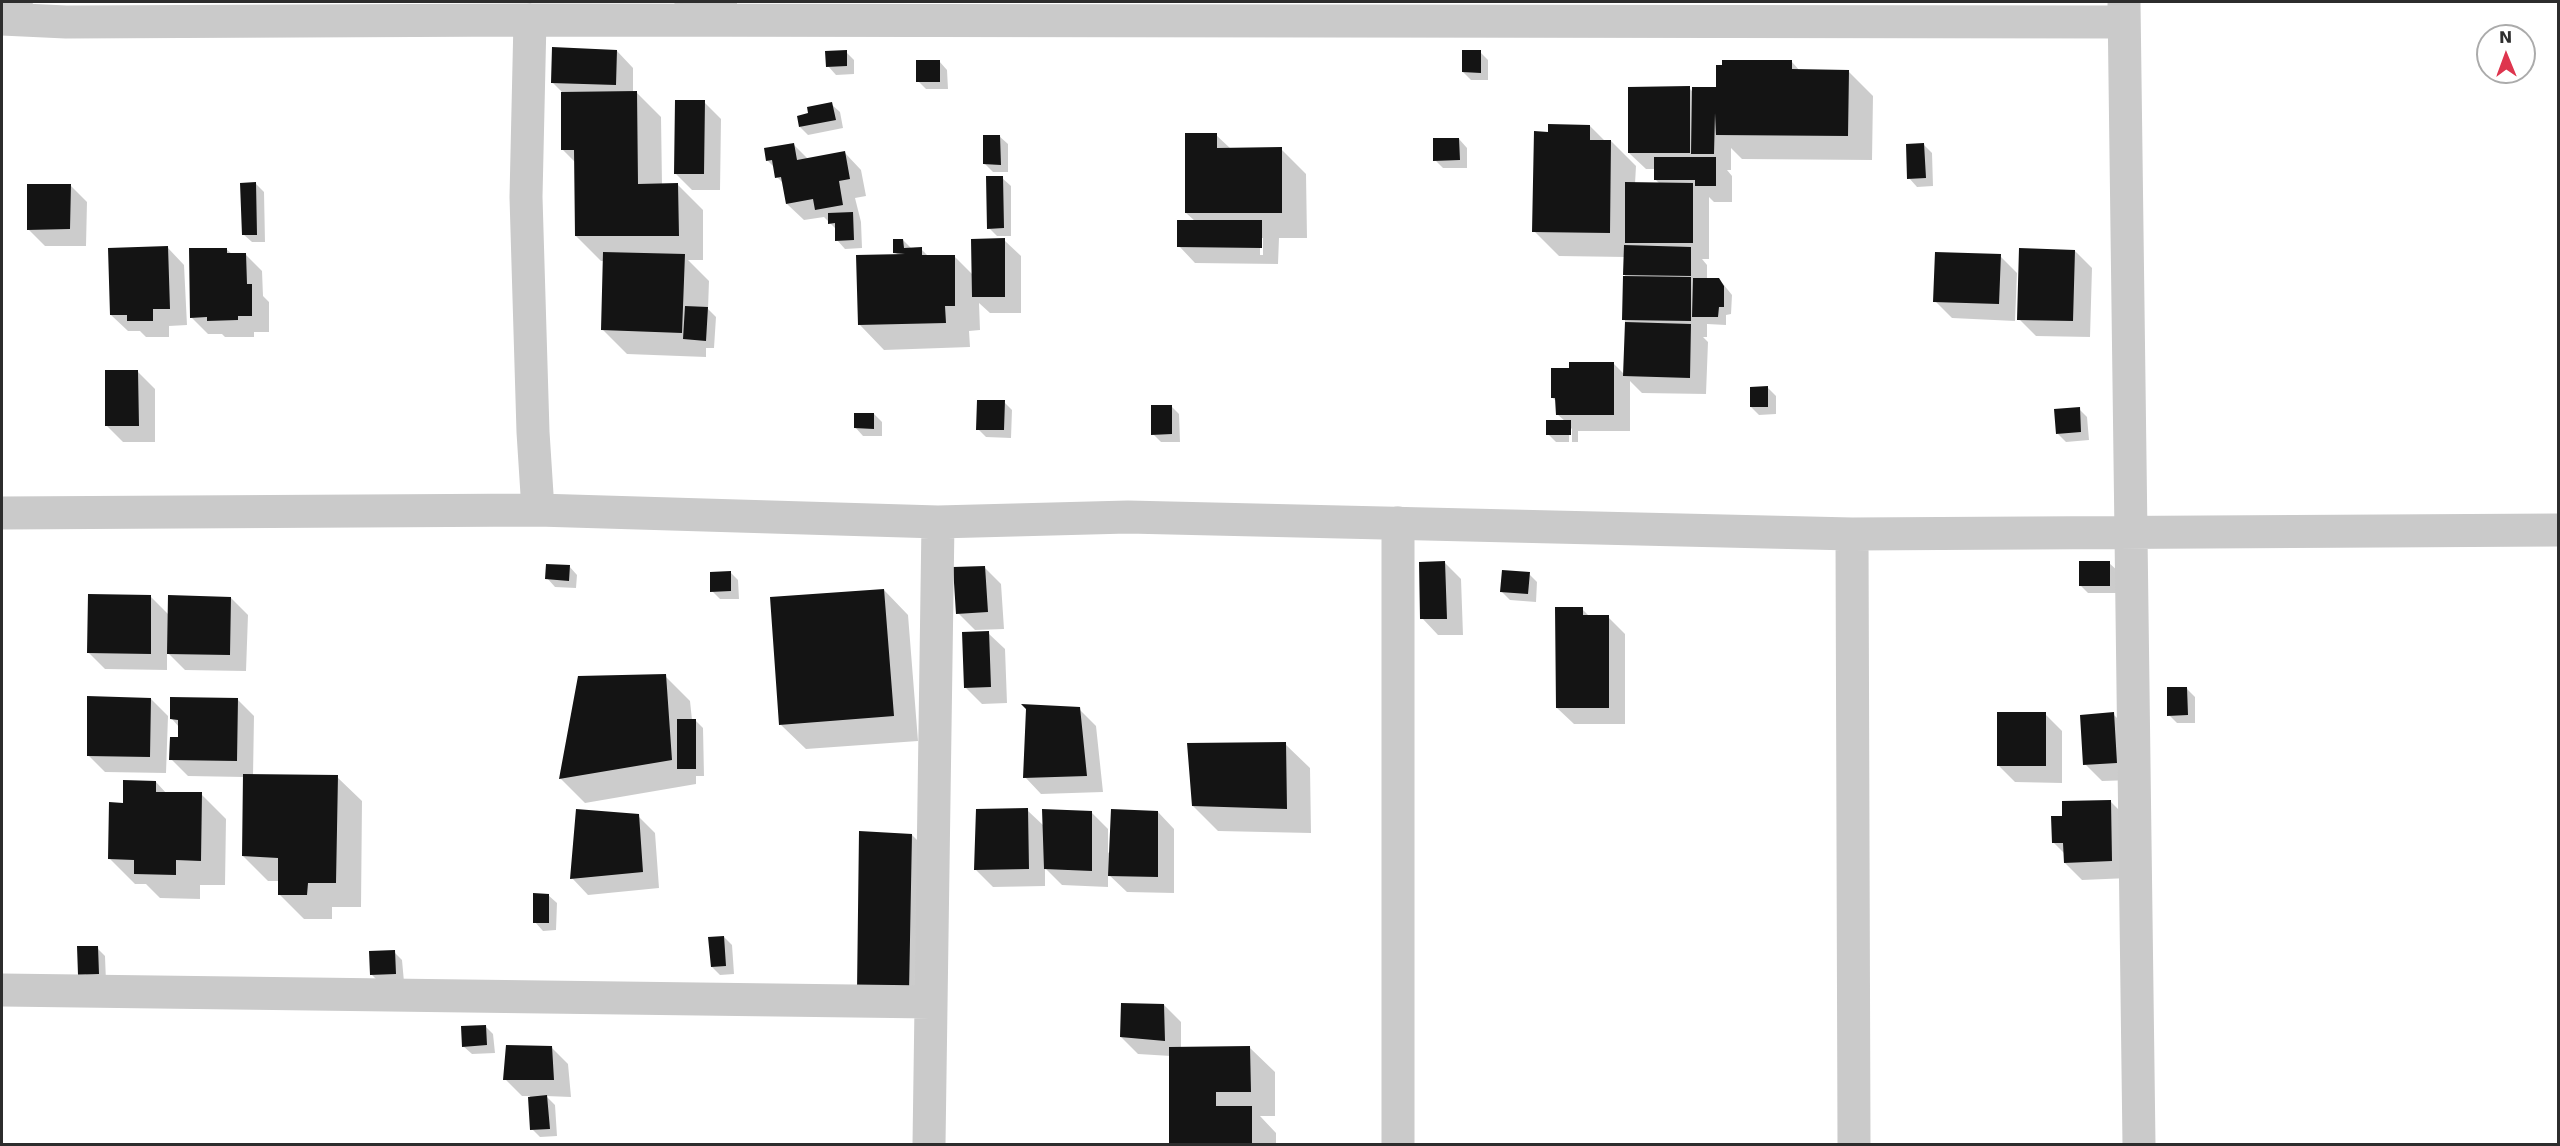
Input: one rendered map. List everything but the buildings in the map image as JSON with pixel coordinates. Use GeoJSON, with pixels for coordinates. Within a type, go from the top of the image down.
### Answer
{"type":"FeatureCollection","features":[{"type":"Feature","properties":{"kind":"street"},"geometry":{"type":"LineString","coordinates":[[2,19],[66,22],[530,20],[815,11],[2124,12],[2139,1144]]}},
{"type":"Feature","properties":{"kind":"street"},"geometry":{"type":"LineString","coordinates":[[530,20],[526,197],[532,432],[538,510]]}},
{"type":"Feature","properties":{"kind":"street"},"geometry":{"type":"LineString","coordinates":[[2,513],[538,510],[938,522],[1128,516],[1852,534],[2559,530]]}},
{"type":"Feature","properties":{"kind":"street"},"geometry":{"type":"LineString","coordinates":[[929,1144],[938,522]]}},
{"type":"Feature","properties":{"kind":"street"},"geometry":{"type":"LineString","coordinates":[[1398,523],[1398,1144]]}},
{"type":"Feature","properties":{"kind":"street"},"geometry":{"type":"LineString","coordinates":[[1852,534],[1854,1144]]}},
{"type":"Feature","properties":{"kind":"street"},"geometry":{"type":"LineString","coordinates":[[2,990],[931,1002]]}}]}
